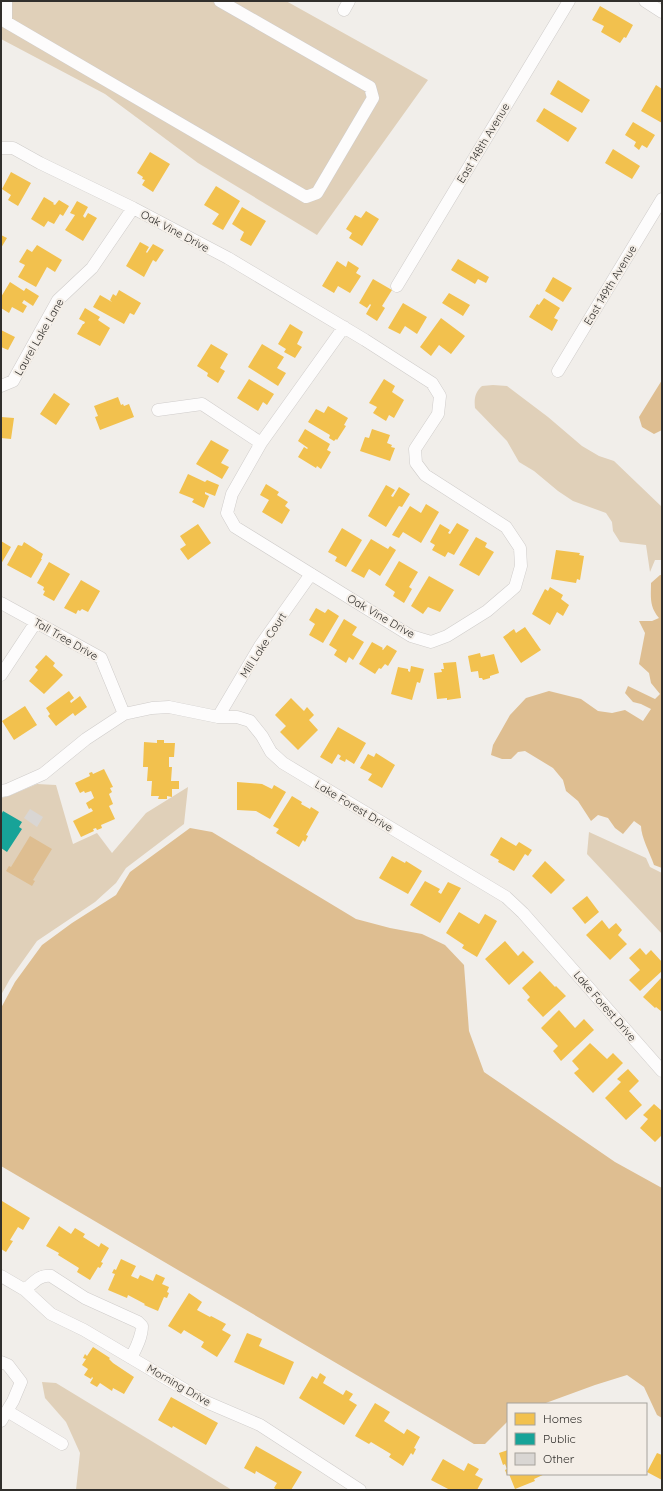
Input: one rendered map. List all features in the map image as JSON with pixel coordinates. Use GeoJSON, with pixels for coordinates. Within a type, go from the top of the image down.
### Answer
{"type":"FeatureCollection","features":[{"type":"Feature","properties":{"kind":"street"},"geometry":{"type":"LineString","coordinates":[[6,1],[6,22],[306,197],[317,193],[373,98],[370,87],[220,1]]}},
{"type":"Feature","properties":{"kind":"street","name":"East 148th Avenue"},"geometry":{"type":"LineString","coordinates":[[397,286],[569,1]]}},
{"type":"Feature","properties":{"kind":"street"},"geometry":{"type":"LineString","coordinates":[[645,1],[662,12]]}},
{"type":"Feature","properties":{"kind":"street","name":"Oak Vine Drive"},"geometry":{"type":"LineString","coordinates":[[1,148],[12,148],[40,164],[133,208],[228,258],[344,327],[432,383],[440,396],[438,414],[415,450],[416,463],[425,475],[506,527],[520,548],[522,566],[515,587],[487,611],[447,636],[431,642],[411,636],[235,527],[227,513],[232,494],[261,443],[344,327]]}},
{"type":"Feature","properties":{"kind":"street","name":"East 149th Avenue"},"geometry":{"type":"LineString","coordinates":[[558,371],[662,199]]}},
{"type":"Feature","properties":{"kind":"street","name":"Laurel Lake Lane"},"geometry":{"type":"LineString","coordinates":[[1,386],[13,381],[58,300],[92,268],[133,208]]}},
{"type":"Feature","properties":{"kind":"street"},"geometry":{"type":"LineString","coordinates":[[158,410],[202,404],[261,443]]}},
{"type":"Feature","properties":{"kind":"street","name":"Mill Lake Court"},"geometry":{"type":"LineString","coordinates":[[218,717],[260,646],[312,574]]}},
{"type":"Feature","properties":{"kind":"street","name":"Tall Tree Drive"},"geometry":{"type":"LineString","coordinates":[[1,603],[101,658],[124,714]]}},
{"type":"Feature","properties":{"kind":"street"},"geometry":{"type":"LineString","coordinates":[[1,675],[36,622]]}},
{"type":"Feature","properties":{"kind":"street","name":"Lake Forest Drive"},"geometry":{"type":"LineString","coordinates":[[1,791],[7,790],[43,774],[86,739],[124,714],[152,708],[169,707],[218,717],[236,717],[250,721],[262,736],[271,752],[283,763],[506,897],[523,913],[662,1072]]}},
{"type":"Feature","properties":{"kind":"street"},"geometry":{"type":"LineString","coordinates":[[25,1290],[40,1277],[46,1275],[51,1276],[85,1298],[138,1322],[142,1326],[142,1330],[131,1358]]}},
{"type":"Feature","properties":{"kind":"street","name":"Morning Drive"},"geometry":{"type":"LineString","coordinates":[[1,1276],[25,1290],[51,1314],[84,1330],[204,1401],[260,1425],[360,1490]]}},
{"type":"Feature","properties":{"kind":"street"},"geometry":{"type":"LineString","coordinates":[[1,1362],[8,1365],[21,1382],[13,1401],[4,1416],[62,1444]]}},
{"type":"Feature","properties":{"kind":"shaded area"},"geometry":{"type":"Polygon","coordinates":[[[1,1],[286,1],[428,80],[317,235],[198,163],[105,94],[1,39],[1,1]]]}},
{"type":"Feature","properties":{"kind":"shaded area"},"geometry":{"type":"Polygon","coordinates":[[[662,380],[662,430],[654,434],[642,427],[639,417],[662,380]]]}},
{"type":"Feature","properties":{"kind":"shaded area"},"geometry":{"type":"Polygon","coordinates":[[[482,386],[507,386],[548,417],[582,446],[599,456],[614,461],[662,507],[662,560],[655,560],[650,572],[646,545],[620,542],[613,531],[612,522],[606,513],[573,501],[558,491],[534,471],[519,462],[507,441],[475,408],[476,396],[480,388],[482,386]]]}},
{"type":"Feature","properties":{"kind":"shaded area"},"geometry":{"type":"Polygon","coordinates":[[[662,575],[662,868],[654,865],[644,840],[641,826],[634,821],[623,834],[615,828],[608,818],[598,815],[591,821],[578,801],[566,791],[563,780],[553,768],[525,751],[518,752],[511,759],[502,759],[491,755],[493,745],[510,715],[526,698],[549,691],[581,699],[598,711],[612,713],[625,710],[643,721],[651,709],[633,702],[625,693],[628,686],[655,699],[660,694],[651,683],[649,673],[639,664],[645,633],[639,621],[652,621],[659,618],[652,605],[651,583],[662,575]]]}},
{"type":"Feature","properties":{"kind":"shaded area"},"geometry":{"type":"Polygon","coordinates":[[[37,784],[56,785],[73,844],[97,833],[112,853],[146,813],[188,787],[184,824],[126,868],[116,883],[95,902],[37,941],[10,979],[1,995],[1,798],[37,784]]]}},
{"type":"Feature","properties":{"kind":"shaded area"},"geometry":{"type":"Polygon","coordinates":[[[190,828],[212,832],[356,919],[390,928],[422,934],[445,945],[464,965],[469,1031],[484,1072],[615,1162],[662,1188],[662,1418],[657,1415],[644,1387],[627,1375],[546,1403],[507,1403],[507,1422],[485,1444],[474,1444],[1,1166],[1,1008],[15,982],[42,945],[72,923],[116,895],[130,872],[190,828]]]}},
{"type":"Feature","properties":{"kind":"shaded area"},"geometry":{"type":"Polygon","coordinates":[[[589,832],[646,858],[650,867],[662,873],[662,934],[587,854],[589,832]]]}},
{"type":"Feature","properties":{"kind":"shaded area"},"geometry":{"type":"Polygon","coordinates":[[[30,836],[52,849],[33,880],[35,881],[32,886],[6,871],[9,866],[11,867],[30,836]]]}},
{"type":"Feature","properties":{"kind":"shaded area"},"geometry":{"type":"Polygon","coordinates":[[[42,1382],[56,1383],[232,1490],[76,1490],[80,1453],[66,1422],[45,1398],[42,1382]]]}},
{"type":"Feature","properties":{"kind":"building: Homes"},"geometry":{"type":"Polygon","coordinates":[[[600,6],[633,25],[626,38],[624,37],[620,43],[601,32],[604,26],[592,20],[600,6]]]}},
{"type":"Feature","properties":{"kind":"building: Homes"},"geometry":{"type":"Polygon","coordinates":[[[558,80],[590,100],[582,113],[550,94],[558,80]]]}},
{"type":"Feature","properties":{"kind":"building: Homes"},"geometry":{"type":"Polygon","coordinates":[[[656,85],[662,89],[662,123],[641,111],[656,85]]]}},
{"type":"Feature","properties":{"kind":"building: Homes"},"geometry":{"type":"Polygon","coordinates":[[[544,108],[577,128],[568,142],[536,121],[544,108]]]}},
{"type":"Feature","properties":{"kind":"building: Homes"},"geometry":{"type":"Polygon","coordinates":[[[633,122],[655,135],[647,148],[642,145],[639,150],[634,146],[636,142],[625,135],[633,122]]]}},
{"type":"Feature","properties":{"kind":"building: Homes"},"geometry":{"type":"Polygon","coordinates":[[[613,149],[640,166],[632,179],[605,163],[613,149]]]}},
{"type":"Feature","properties":{"kind":"building: Homes"},"geometry":{"type":"Polygon","coordinates":[[[150,152],[170,164],[153,192],[142,185],[145,180],[142,179],[143,177],[137,173],[150,152]]]}},
{"type":"Feature","properties":{"kind":"building: Homes"},"geometry":{"type":"Polygon","coordinates":[[[11,172],[31,183],[18,206],[8,200],[11,195],[2,189],[11,172]]]}},
{"type":"Feature","properties":{"kind":"building: Homes"},"geometry":{"type":"Polygon","coordinates":[[[216,186],[240,201],[223,230],[212,224],[219,214],[204,205],[216,186]]]}},
{"type":"Feature","properties":{"kind":"building: Homes"},"geometry":{"type":"Polygon","coordinates":[[[44,197],[55,205],[59,200],[69,206],[63,216],[60,214],[54,224],[48,221],[44,227],[31,219],[44,197]]]}},
{"type":"Feature","properties":{"kind":"building: Homes"},"geometry":{"type":"Polygon","coordinates":[[[77,201],[88,207],[83,216],[85,218],[88,213],[97,218],[83,241],[65,230],[75,215],[70,213],[77,201]]]}},
{"type":"Feature","properties":{"kind":"building: Homes"},"geometry":{"type":"Polygon","coordinates":[[[242,207],[266,221],[251,246],[240,240],[244,232],[232,224],[242,207]]]}},
{"type":"Feature","properties":{"kind":"building: Homes"},"geometry":{"type":"Polygon","coordinates":[[[366,211],[379,219],[362,246],[349,238],[352,233],[346,229],[355,215],[361,218],[366,211]]]}},
{"type":"Feature","properties":{"kind":"building: Homes"},"geometry":{"type":"Polygon","coordinates":[[[1,235],[7,238],[1,248],[1,235]]]}},
{"type":"Feature","properties":{"kind":"building: Homes"},"geometry":{"type":"Polygon","coordinates":[[[140,242],[149,247],[146,252],[147,253],[153,244],[164,250],[156,262],[153,260],[144,277],[126,266],[140,242]]]}},
{"type":"Feature","properties":{"kind":"building: Homes"},"geometry":{"type":"Polygon","coordinates":[[[37,245],[62,260],[55,272],[47,267],[36,287],[18,277],[25,265],[19,262],[27,249],[32,252],[37,245]]]}},
{"type":"Feature","properties":{"kind":"building: Homes"},"geometry":{"type":"Polygon","coordinates":[[[458,259],[489,277],[486,283],[478,279],[475,284],[451,270],[458,259]]]}},
{"type":"Feature","properties":{"kind":"building: Homes"},"geometry":{"type":"Polygon","coordinates":[[[337,261],[346,267],[348,261],[359,268],[356,273],[361,276],[350,293],[338,286],[334,293],[322,286],[337,261]]]}},
{"type":"Feature","properties":{"kind":"building: Homes"},"geometry":{"type":"Polygon","coordinates":[[[553,277],[572,288],[563,302],[545,291],[553,277]]]}},
{"type":"Feature","properties":{"kind":"building: Homes"},"geometry":{"type":"Polygon","coordinates":[[[373,279],[392,290],[382,306],[385,308],[377,321],[366,314],[371,305],[370,304],[367,308],[359,303],[373,279]]]}},
{"type":"Feature","properties":{"kind":"building: Homes"},"geometry":{"type":"Polygon","coordinates":[[[10,282],[24,291],[26,288],[39,296],[33,306],[24,300],[22,303],[27,306],[23,313],[12,307],[9,313],[1,308],[1,297],[10,282]]]}},
{"type":"Feature","properties":{"kind":"building: Homes"},"geometry":{"type":"Polygon","coordinates":[[[119,290],[141,303],[134,315],[130,313],[124,324],[93,307],[100,295],[112,302],[110,300],[113,294],[116,296],[119,290]]]}},
{"type":"Feature","properties":{"kind":"building: Homes"},"geometry":{"type":"Polygon","coordinates":[[[449,293],[470,305],[463,316],[442,303],[449,293]]]}},
{"type":"Feature","properties":{"kind":"building: Homes"},"geometry":{"type":"Polygon","coordinates":[[[544,298],[560,308],[554,318],[558,320],[552,331],[529,317],[537,304],[539,305],[544,298]]]}},
{"type":"Feature","properties":{"kind":"building: Homes"},"geometry":{"type":"Polygon","coordinates":[[[403,303],[427,317],[417,334],[405,326],[400,334],[388,328],[403,303]]]}},
{"type":"Feature","properties":{"kind":"building: Homes"},"geometry":{"type":"Polygon","coordinates":[[[85,308],[100,317],[98,320],[110,328],[100,346],[77,334],[85,322],[79,319],[85,308]]]}},
{"type":"Feature","properties":{"kind":"building: Homes"},"geometry":{"type":"Polygon","coordinates":[[[441,318],[465,336],[451,354],[439,345],[431,356],[420,347],[441,318]]]}},
{"type":"Feature","properties":{"kind":"building: Homes"},"geometry":{"type":"Polygon","coordinates":[[[290,324],[303,332],[297,344],[302,347],[295,358],[284,352],[286,349],[278,344],[290,324]]]}},
{"type":"Feature","properties":{"kind":"building: Homes"},"geometry":{"type":"Polygon","coordinates":[[[1,330],[15,337],[8,350],[1,347],[1,330]]]}},
{"type":"Feature","properties":{"kind":"building: Homes"},"geometry":{"type":"Polygon","coordinates":[[[211,344],[228,354],[220,368],[225,371],[218,383],[207,376],[208,373],[197,366],[211,344]]]}},
{"type":"Feature","properties":{"kind":"building: Homes"},"geometry":{"type":"Polygon","coordinates":[[[262,344],[284,357],[277,368],[286,373],[278,386],[248,367],[262,344]]]}},
{"type":"Feature","properties":{"kind":"building: Homes"},"geometry":{"type":"Polygon","coordinates":[[[249,379],[274,394],[267,405],[263,402],[258,411],[237,398],[249,379]]]}},
{"type":"Feature","properties":{"kind":"building: Homes"},"geometry":{"type":"Polygon","coordinates":[[[384,379],[395,386],[392,392],[404,400],[394,418],[389,415],[386,421],[373,413],[377,407],[369,403],[384,379]]]}},
{"type":"Feature","properties":{"kind":"building: Homes"},"geometry":{"type":"Polygon","coordinates":[[[54,393],[70,404],[56,425],[40,414],[54,393]]]}},
{"type":"Feature","properties":{"kind":"building: Homes"},"geometry":{"type":"Polygon","coordinates":[[[118,397],[121,405],[123,404],[124,406],[129,404],[134,417],[100,430],[95,417],[98,416],[94,406],[118,397]]]}},
{"type":"Feature","properties":{"kind":"building: Homes"},"geometry":{"type":"Polygon","coordinates":[[[328,406],[348,418],[344,425],[346,426],[337,440],[336,439],[334,441],[329,438],[330,435],[308,422],[316,409],[324,413],[328,406]]]}},
{"type":"Feature","properties":{"kind":"building: Homes"},"geometry":{"type":"Polygon","coordinates":[[[1,417],[14,418],[11,439],[1,438],[1,417]]]}},
{"type":"Feature","properties":{"kind":"building: Homes"},"geometry":{"type":"Polygon","coordinates":[[[305,429],[330,444],[327,450],[331,452],[321,469],[317,466],[316,468],[298,457],[304,447],[307,449],[308,448],[298,441],[305,429]]]}},
{"type":"Feature","properties":{"kind":"building: Homes"},"geometry":{"type":"Polygon","coordinates":[[[372,429],[390,435],[387,443],[392,445],[391,447],[395,448],[390,461],[360,451],[365,437],[369,438],[372,429]]]}},
{"type":"Feature","properties":{"kind":"building: Homes"},"geometry":{"type":"Polygon","coordinates":[[[211,440],[229,450],[221,463],[229,467],[222,479],[196,464],[211,440]]]}},
{"type":"Feature","properties":{"kind":"building: Homes"},"geometry":{"type":"Polygon","coordinates":[[[188,474],[205,482],[207,480],[219,485],[215,496],[205,492],[205,494],[209,496],[204,508],[192,502],[194,499],[179,493],[188,474]]]}},
{"type":"Feature","properties":{"kind":"building: Homes"},"geometry":{"type":"Polygon","coordinates":[[[266,484],[279,492],[277,495],[288,502],[285,506],[290,510],[282,524],[262,512],[269,500],[260,495],[266,484]]]}},
{"type":"Feature","properties":{"kind":"building: Homes"},"geometry":{"type":"Polygon","coordinates":[[[386,485],[395,490],[391,496],[393,497],[399,487],[410,494],[402,507],[399,506],[386,527],[368,516],[386,485]]]}},
{"type":"Feature","properties":{"kind":"building: Homes"},"geometry":{"type":"Polygon","coordinates":[[[426,504],[439,512],[421,543],[403,532],[399,538],[392,535],[410,506],[421,513],[426,504]]]}},
{"type":"Feature","properties":{"kind":"building: Homes"},"geometry":{"type":"Polygon","coordinates":[[[457,523],[469,530],[454,555],[448,552],[445,557],[432,550],[435,545],[430,542],[440,524],[450,530],[448,533],[450,534],[457,523]]]}},
{"type":"Feature","properties":{"kind":"building: Homes"},"geometry":{"type":"Polygon","coordinates":[[[198,524],[211,543],[188,560],[180,549],[186,545],[180,536],[198,524]]]}},
{"type":"Feature","properties":{"kind":"building: Homes"},"geometry":{"type":"Polygon","coordinates":[[[342,528],[362,540],[346,567],[335,561],[337,557],[328,552],[342,528]]]}},
{"type":"Feature","properties":{"kind":"building: Homes"},"geometry":{"type":"Polygon","coordinates":[[[476,537],[487,543],[485,547],[494,552],[479,576],[459,565],[476,537]]]}},
{"type":"Feature","properties":{"kind":"building: Homes"},"geometry":{"type":"Polygon","coordinates":[[[371,539],[388,549],[390,546],[396,550],[380,576],[369,569],[364,578],[351,571],[371,539]]]}},
{"type":"Feature","properties":{"kind":"building: Homes"},"geometry":{"type":"Polygon","coordinates":[[[1,541],[11,547],[1,564],[1,541]]]}},
{"type":"Feature","properties":{"kind":"building: Homes"},"geometry":{"type":"Polygon","coordinates":[[[24,542],[43,554],[42,559],[31,578],[7,565],[18,545],[22,546],[24,542]]]}},
{"type":"Feature","properties":{"kind":"building: Homes"},"geometry":{"type":"Polygon","coordinates":[[[556,550],[580,553],[579,555],[584,556],[580,580],[577,579],[576,583],[551,579],[556,550]]]}},
{"type":"Feature","properties":{"kind":"building: Homes"},"geometry":{"type":"Polygon","coordinates":[[[399,561],[418,572],[409,587],[412,589],[404,603],[393,596],[395,592],[385,585],[399,561]]]}},
{"type":"Feature","properties":{"kind":"building: Homes"},"geometry":{"type":"Polygon","coordinates":[[[49,562],[70,574],[54,601],[43,595],[45,591],[43,590],[44,587],[37,583],[49,562]]]}},
{"type":"Feature","properties":{"kind":"building: Homes"},"geometry":{"type":"Polygon","coordinates":[[[429,576],[454,590],[440,612],[428,607],[423,614],[411,606],[429,576]]]}},
{"type":"Feature","properties":{"kind":"building: Homes"},"geometry":{"type":"Polygon","coordinates":[[[81,580],[100,591],[88,612],[82,609],[80,611],[78,610],[76,614],[64,608],[81,580]]]}},
{"type":"Feature","properties":{"kind":"building: Homes"},"geometry":{"type":"Polygon","coordinates":[[[550,587],[563,595],[561,599],[569,605],[563,616],[557,612],[550,625],[532,614],[545,589],[548,591],[550,587]]]}},
{"type":"Feature","properties":{"kind":"building: Homes"},"geometry":{"type":"Polygon","coordinates":[[[316,608],[325,613],[328,609],[339,616],[323,643],[309,635],[315,624],[309,620],[316,608]]]}},
{"type":"Feature","properties":{"kind":"building: Homes"},"geometry":{"type":"Polygon","coordinates":[[[344,619],[357,627],[352,635],[364,642],[353,660],[349,657],[346,663],[334,655],[337,650],[329,645],[344,619]]]}},
{"type":"Feature","properties":{"kind":"building: Homes"},"geometry":{"type":"Polygon","coordinates":[[[525,627],[541,650],[521,663],[503,637],[514,629],[516,633],[525,627]]]}},
{"type":"Feature","properties":{"kind":"building: Homes"},"geometry":{"type":"Polygon","coordinates":[[[372,642],[383,648],[383,650],[387,645],[397,651],[388,666],[385,664],[381,669],[379,668],[375,674],[359,664],[372,642]]]}},
{"type":"Feature","properties":{"kind":"building: Homes"},"geometry":{"type":"Polygon","coordinates":[[[480,653],[481,657],[494,654],[499,673],[483,680],[482,678],[479,678],[478,671],[471,672],[468,656],[480,653]]]}},
{"type":"Feature","properties":{"kind":"building: Homes"},"geometry":{"type":"Polygon","coordinates":[[[46,655],[55,663],[53,666],[63,675],[44,694],[29,681],[38,670],[35,667],[46,655]]]}},
{"type":"Feature","properties":{"kind":"building: Homes"},"geometry":{"type":"Polygon","coordinates":[[[456,662],[461,698],[447,700],[447,698],[437,699],[434,673],[442,672],[441,669],[444,669],[443,663],[456,662]]]}},
{"type":"Feature","properties":{"kind":"building: Homes"},"geometry":{"type":"Polygon","coordinates":[[[411,666],[424,669],[420,683],[417,682],[412,700],[391,694],[398,667],[408,669],[410,672],[411,666]]]}},
{"type":"Feature","properties":{"kind":"building: Homes"},"geometry":{"type":"Polygon","coordinates":[[[69,691],[74,698],[70,701],[71,703],[80,696],[87,707],[75,716],[73,713],[56,726],[48,716],[50,714],[46,708],[69,691]]]}},
{"type":"Feature","properties":{"kind":"building: Homes"},"geometry":{"type":"Polygon","coordinates":[[[291,698],[304,711],[307,707],[314,715],[309,720],[318,730],[298,750],[280,732],[286,726],[275,715],[291,698]]]}},
{"type":"Feature","properties":{"kind":"building: Homes"},"geometry":{"type":"Polygon","coordinates":[[[25,706],[37,725],[14,740],[2,721],[25,706]]]}},
{"type":"Feature","properties":{"kind":"building: Homes"},"geometry":{"type":"Polygon","coordinates":[[[338,727],[366,743],[354,764],[346,759],[345,762],[339,759],[341,756],[338,754],[332,764],[320,757],[338,727]]]}},
{"type":"Feature","properties":{"kind":"building: Homes"},"geometry":{"type":"Polygon","coordinates":[[[157,740],[164,740],[164,743],[175,743],[174,757],[169,757],[169,767],[172,767],[171,781],[179,781],[179,789],[172,789],[172,797],[167,796],[167,799],[158,799],[159,796],[151,796],[152,781],[147,781],[148,767],[143,767],[144,742],[157,743],[157,740]]]}},
{"type":"Feature","properties":{"kind":"building: Homes"},"geometry":{"type":"Polygon","coordinates":[[[376,753],[395,765],[382,788],[368,780],[372,774],[360,768],[368,754],[374,757],[376,753]]]}},
{"type":"Feature","properties":{"kind":"building: Homes"},"geometry":{"type":"Polygon","coordinates":[[[104,769],[113,787],[110,788],[112,792],[109,794],[113,804],[109,806],[115,819],[101,825],[102,828],[97,830],[96,828],[93,829],[94,831],[81,837],[73,821],[93,811],[91,808],[89,809],[86,803],[94,798],[91,791],[85,793],[84,791],[80,793],[75,783],[90,776],[89,773],[92,772],[93,774],[104,769]]]}},
{"type":"Feature","properties":{"kind":"building: Homes"},"geometry":{"type":"Polygon","coordinates":[[[237,782],[262,784],[272,789],[274,785],[286,792],[270,819],[256,811],[237,810],[237,782]]]}},
{"type":"Feature","properties":{"kind":"building: Homes"},"geometry":{"type":"Polygon","coordinates":[[[292,796],[302,802],[301,804],[310,809],[311,807],[319,812],[306,835],[308,836],[305,842],[303,840],[299,847],[276,833],[279,829],[273,826],[292,796]]]}},
{"type":"Feature","properties":{"kind":"building: Homes"},"geometry":{"type":"Polygon","coordinates":[[[501,837],[516,846],[519,842],[532,850],[528,856],[525,854],[514,871],[498,862],[499,860],[490,855],[501,837]]]}},
{"type":"Feature","properties":{"kind":"building: Homes"},"geometry":{"type":"Polygon","coordinates":[[[392,856],[405,863],[406,861],[422,871],[408,894],[379,878],[392,856]]]}},
{"type":"Feature","properties":{"kind":"building: Homes"},"geometry":{"type":"Polygon","coordinates":[[[545,861],[565,880],[551,894],[532,876],[545,861]]]}},
{"type":"Feature","properties":{"kind":"building: Homes"},"geometry":{"type":"Polygon","coordinates":[[[425,881],[440,889],[438,892],[441,894],[448,882],[461,888],[440,923],[410,905],[425,881]]]}},
{"type":"Feature","properties":{"kind":"building: Homes"},"geometry":{"type":"Polygon","coordinates":[[[587,896],[599,912],[585,924],[572,908],[587,896]]]}},
{"type":"Feature","properties":{"kind":"building: Homes"},"geometry":{"type":"Polygon","coordinates":[[[459,912],[479,924],[485,914],[497,921],[477,957],[462,948],[464,945],[446,933],[459,912]]]}},
{"type":"Feature","properties":{"kind":"building: Homes"},"geometry":{"type":"Polygon","coordinates":[[[602,920],[609,929],[616,923],[622,930],[618,935],[627,944],[610,960],[586,935],[602,920]]]}},
{"type":"Feature","properties":{"kind":"building: Homes"},"geometry":{"type":"Polygon","coordinates":[[[505,941],[518,956],[523,951],[534,962],[509,985],[485,959],[505,941]]]}},
{"type":"Feature","properties":{"kind":"building: Homes"},"geometry":{"type":"Polygon","coordinates":[[[640,948],[646,955],[651,950],[662,962],[662,971],[640,991],[629,980],[640,970],[629,958],[640,948]]]}},
{"type":"Feature","properties":{"kind":"building: Homes"},"geometry":{"type":"Polygon","coordinates":[[[540,971],[566,996],[543,1017],[527,1000],[530,997],[522,988],[540,971]]]}},
{"type":"Feature","properties":{"kind":"building: Homes"},"geometry":{"type":"Polygon","coordinates":[[[662,977],[662,1012],[643,997],[662,977]]]}},
{"type":"Feature","properties":{"kind":"building: Homes"},"geometry":{"type":"Polygon","coordinates":[[[559,1010],[575,1028],[584,1019],[594,1030],[561,1061],[553,1051],[558,1046],[541,1028],[559,1010]]]}},
{"type":"Feature","properties":{"kind":"building: Homes"},"geometry":{"type":"Polygon","coordinates":[[[590,1043],[607,1059],[613,1053],[623,1063],[593,1093],[574,1073],[579,1069],[572,1061],[590,1043]]]}},
{"type":"Feature","properties":{"kind":"building: Homes"},"geometry":{"type":"Polygon","coordinates":[[[628,1069],[639,1081],[629,1091],[642,1105],[626,1120],[605,1098],[621,1082],[617,1079],[628,1069]]]}},
{"type":"Feature","properties":{"kind":"building: Homes"},"geometry":{"type":"Polygon","coordinates":[[[654,1104],[662,1111],[662,1137],[661,1136],[655,1142],[640,1128],[648,1119],[643,1115],[654,1104]]]}},
{"type":"Feature","properties":{"kind":"building: Homes"},"geometry":{"type":"Polygon","coordinates":[[[2,1201],[30,1218],[23,1230],[18,1227],[10,1240],[13,1241],[6,1252],[1,1249],[2,1201]]]}},
{"type":"Feature","properties":{"kind":"building: Homes"},"geometry":{"type":"Polygon","coordinates":[[[59,1226],[71,1234],[75,1228],[85,1234],[83,1237],[99,1247],[101,1243],[109,1248],[101,1262],[103,1263],[100,1268],[98,1267],[90,1280],[77,1272],[79,1268],[58,1255],[59,1253],[46,1246],[59,1226]]]}},
{"type":"Feature","properties":{"kind":"building: Homes"},"geometry":{"type":"Polygon","coordinates":[[[121,1259],[136,1266],[131,1276],[138,1279],[140,1275],[153,1281],[156,1274],[165,1278],[162,1284],[169,1287],[167,1292],[169,1293],[167,1298],[164,1297],[158,1311],[144,1305],[145,1304],[128,1295],[127,1298],[108,1290],[115,1274],[112,1273],[114,1269],[116,1270],[121,1259]]]}},
{"type":"Feature","properties":{"kind":"building: Homes"},"geometry":{"type":"Polygon","coordinates":[[[189,1293],[202,1302],[197,1310],[226,1324],[222,1330],[231,1335],[217,1357],[201,1347],[204,1342],[184,1330],[181,1334],[168,1326],[189,1293]]]}},
{"type":"Feature","properties":{"kind":"building: Homes"},"geometry":{"type":"Polygon","coordinates":[[[247,1333],[262,1339],[259,1346],[294,1362],[284,1385],[234,1362],[247,1333]]]}},
{"type":"Feature","properties":{"kind":"building: Homes"},"geometry":{"type":"Polygon","coordinates":[[[93,1347],[134,1377],[124,1394],[113,1388],[112,1391],[100,1383],[97,1387],[90,1383],[93,1378],[92,1377],[91,1379],[84,1375],[88,1369],[82,1365],[86,1359],[83,1358],[85,1354],[87,1356],[93,1347]]]}},
{"type":"Feature","properties":{"kind":"building: Homes"},"geometry":{"type":"Polygon","coordinates":[[[320,1373],[326,1377],[323,1383],[343,1395],[346,1390],[353,1394],[349,1400],[357,1405],[344,1425],[299,1398],[312,1376],[317,1379],[320,1373]]]}},
{"type":"Feature","properties":{"kind":"building: Homes"},"geometry":{"type":"Polygon","coordinates":[[[171,1397],[218,1423],[206,1445],[173,1426],[172,1428],[158,1420],[171,1397]]]}},
{"type":"Feature","properties":{"kind":"building: Homes"},"geometry":{"type":"Polygon","coordinates":[[[375,1403],[390,1412],[384,1421],[404,1434],[407,1429],[420,1437],[414,1448],[416,1449],[413,1455],[411,1453],[403,1466],[389,1457],[391,1454],[371,1442],[369,1444],[355,1436],[375,1403]]]}},
{"type":"Feature","properties":{"kind":"building: Homes"},"geometry":{"type":"Polygon","coordinates":[[[256,1446],[302,1472],[291,1490],[277,1490],[274,1488],[277,1483],[256,1471],[255,1474],[244,1468],[256,1446]]]}},
{"type":"Feature","properties":{"kind":"building: Homes"},"geometry":{"type":"Polygon","coordinates":[[[507,1450],[507,1469],[505,1464],[503,1465],[499,1453],[507,1450]]]}},
{"type":"Feature","properties":{"kind":"building: Homes"},"geometry":{"type":"Polygon","coordinates":[[[657,1453],[662,1455],[662,1480],[647,1472],[657,1453]]]}},
{"type":"Feature","properties":{"kind":"building: Homes"},"geometry":{"type":"Polygon","coordinates":[[[443,1459],[464,1471],[468,1463],[479,1469],[475,1475],[483,1479],[477,1490],[450,1490],[431,1480],[443,1459]]]}},
{"type":"Feature","properties":{"kind":"building: Homes"},"geometry":{"type":"Polygon","coordinates":[[[509,1475],[543,1475],[534,1479],[535,1481],[515,1489],[509,1475]]]}},
{"type":"Feature","properties":{"kind":"building: Public"},"geometry":{"type":"Polygon","coordinates":[[[3,811],[22,822],[19,827],[22,829],[7,852],[1,848],[1,815],[3,811]]]}},
{"type":"Feature","properties":{"kind":"building: Other"},"geometry":{"type":"Polygon","coordinates":[[[30,809],[43,817],[37,827],[24,818],[30,809]]]}}]}
